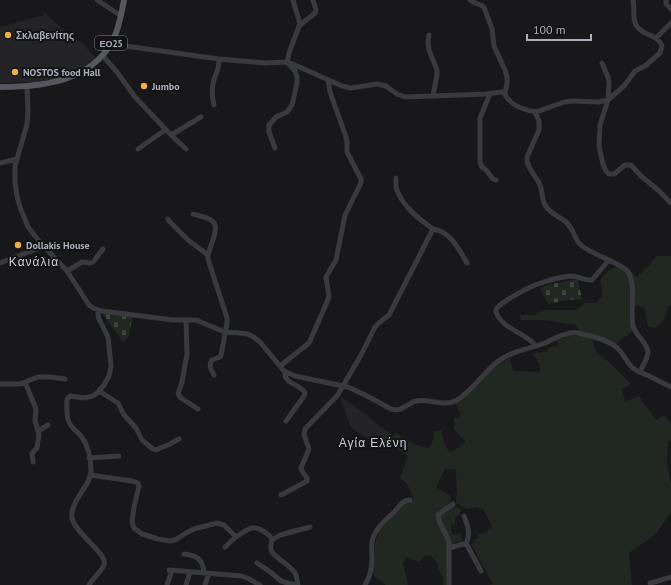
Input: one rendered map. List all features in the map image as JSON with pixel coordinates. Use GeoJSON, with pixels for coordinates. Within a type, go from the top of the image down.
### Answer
{"type":"FeatureCollection","features":[{"type":"Feature","properties":{"kind":"main road","name":"ΕΟ25"},"geometry":{"type":"LineString","coordinates":[[0,87],[27,87],[50,84],[70,78],[91,65],[102,56],[112,42],[121,16],[124,0]]}},
{"type":"Feature","properties":{"kind":"street"},"geometry":{"type":"LineString","coordinates":[[97,0],[121,16]]}},
{"type":"Feature","properties":{"kind":"street"},"geometry":{"type":"LineString","coordinates":[[287,62],[300,24],[293,0]]}},
{"type":"Feature","properties":{"kind":"street"},"geometry":{"type":"LineString","coordinates":[[299,26],[315,13],[316,11],[313,0]]}},
{"type":"Feature","properties":{"kind":"street"},"geometry":{"type":"LineString","coordinates":[[470,0],[481,4],[484,7],[492,29],[494,46],[507,77],[505,93],[508,100],[513,104],[535,112],[564,102],[599,102],[608,100],[624,86],[635,71],[645,66],[660,53],[662,46],[661,43],[635,24],[633,0]]}},
{"type":"Feature","properties":{"kind":"street"},"geometry":{"type":"LineString","coordinates":[[666,0],[666,4],[671,9]]}},
{"type":"Feature","properties":{"kind":"street"},"geometry":{"type":"LineString","coordinates":[[656,38],[671,24]]}},
{"type":"Feature","properties":{"kind":"street"},"geometry":{"type":"LineString","coordinates":[[429,35],[429,51],[438,74],[433,96]]}},
{"type":"Feature","properties":{"kind":"street"},"geometry":{"type":"LineString","coordinates":[[112,42],[118,45],[219,59],[287,62],[342,86],[351,88],[377,84],[386,86],[404,98],[505,93]]}},
{"type":"Feature","properties":{"kind":"street"},"geometry":{"type":"LineString","coordinates":[[102,56],[117,72],[135,97],[171,136],[186,149]]}},
{"type":"Feature","properties":{"kind":"street"},"geometry":{"type":"LineString","coordinates":[[214,105],[212,99],[212,89],[219,65],[219,59]]}},
{"type":"Feature","properties":{"kind":"street"},"geometry":{"type":"LineString","coordinates":[[275,148],[269,132],[269,125],[276,117],[286,113],[290,108],[297,83],[296,74],[287,62]]}},
{"type":"Feature","properties":{"kind":"street"},"geometry":{"type":"LineString","coordinates":[[602,63],[608,80],[608,100],[600,125],[599,146],[600,156],[606,171],[609,174],[614,174],[625,165],[630,165],[671,203]]}},
{"type":"Feature","properties":{"kind":"street"},"geometry":{"type":"LineString","coordinates":[[280,366],[309,343],[312,337],[329,296],[326,277],[336,260],[345,215],[361,183],[361,179],[347,152],[346,137],[330,92],[328,80]]}},
{"type":"Feature","properties":{"kind":"street"},"geometry":{"type":"LineString","coordinates":[[27,87],[27,124],[16,166],[15,183],[18,201],[28,227],[68,271],[93,308],[157,319],[178,321],[198,320],[225,332],[250,334],[260,342],[285,372],[294,376],[343,386],[357,391],[394,410],[401,410],[411,403],[418,401],[450,403],[464,394],[502,358],[566,334],[575,333],[581,333],[600,339],[616,347],[624,355],[632,367],[671,387]]}},
{"type":"Feature","properties":{"kind":"street"},"geometry":{"type":"LineString","coordinates":[[490,94],[480,118],[480,162],[481,166],[493,179],[496,180]]}},
{"type":"Feature","properties":{"kind":"street"},"geometry":{"type":"LineString","coordinates":[[535,112],[539,121],[539,130],[526,159],[528,165],[540,183],[546,206],[552,213],[562,218],[570,225],[581,245],[628,271],[630,274],[634,328],[646,346],[648,352],[640,372]]}},
{"type":"Feature","properties":{"kind":"street"},"geometry":{"type":"LineString","coordinates":[[171,136],[201,117]]}},
{"type":"Feature","properties":{"kind":"street"},"geometry":{"type":"LineString","coordinates":[[138,149],[166,130]]}},
{"type":"Feature","properties":{"kind":"street"},"geometry":{"type":"LineString","coordinates":[[0,163],[17,159]]}},
{"type":"Feature","properties":{"kind":"street"},"geometry":{"type":"LineString","coordinates":[[396,178],[396,189],[401,199],[410,210],[433,229],[446,234],[467,263]]}},
{"type":"Feature","properties":{"kind":"street"},"geometry":{"type":"LineString","coordinates":[[193,214],[209,219],[215,224],[216,231],[208,255],[225,310],[227,323],[221,355],[220,357],[212,360],[210,363],[210,368],[214,375]]}},
{"type":"Feature","properties":{"kind":"street"},"geometry":{"type":"LineString","coordinates":[[168,219],[188,240],[208,255]]}},
{"type":"Feature","properties":{"kind":"street"},"geometry":{"type":"LineString","coordinates":[[281,495],[306,481],[307,478],[301,468],[309,448],[304,435],[305,429],[331,402],[343,386],[376,327],[392,310],[433,229]]}},
{"type":"Feature","properties":{"kind":"street"},"geometry":{"type":"LineString","coordinates":[[0,263],[44,246]]}},
{"type":"Feature","properties":{"kind":"street"},"geometry":{"type":"LineString","coordinates":[[68,271],[82,262],[93,262],[103,249]]}},
{"type":"Feature","properties":{"kind":"street"},"geometry":{"type":"LineString","coordinates":[[536,346],[531,340],[513,330],[500,319],[496,313],[498,306],[531,287],[542,283],[571,276],[585,280],[592,280],[609,260]]}},
{"type":"Feature","properties":{"kind":"street"},"geometry":{"type":"LineString","coordinates":[[90,585],[95,576],[103,567],[104,561],[101,554],[81,534],[73,521],[72,512],[75,503],[90,475],[91,470],[88,449],[80,435],[68,421],[67,399],[70,396],[84,398],[93,396],[107,380],[111,366],[108,337],[99,319],[98,310]]}},
{"type":"Feature","properties":{"kind":"street"},"geometry":{"type":"LineString","coordinates":[[186,320],[186,354],[178,394],[181,398],[198,409]]}},
{"type":"Feature","properties":{"kind":"street"},"geometry":{"type":"LineString","coordinates":[[285,372],[284,375],[286,379],[302,389],[305,393],[286,421]]}},
{"type":"Feature","properties":{"kind":"street"},"geometry":{"type":"LineString","coordinates":[[0,384],[18,384],[38,377],[65,379]]}},
{"type":"Feature","properties":{"kind":"street"},"geometry":{"type":"LineString","coordinates":[[25,382],[36,409],[35,421],[38,431],[38,447],[32,454],[33,462]]}},
{"type":"Feature","properties":{"kind":"street"},"geometry":{"type":"LineString","coordinates":[[98,391],[118,403],[123,412],[136,428],[142,440],[154,450],[172,444],[179,439]]}},
{"type":"Feature","properties":{"kind":"street"},"geometry":{"type":"LineString","coordinates":[[38,431],[48,425]]}},
{"type":"Feature","properties":{"kind":"street"},"geometry":{"type":"LineString","coordinates":[[89,458],[119,456]]}},
{"type":"Feature","properties":{"kind":"street"},"geometry":{"type":"LineString","coordinates":[[90,475],[138,483],[139,486],[132,524],[137,531],[147,536],[173,541],[191,530],[217,523],[224,525],[236,537]]}},
{"type":"Feature","properties":{"kind":"street"},"geometry":{"type":"LineString","coordinates":[[365,585],[371,568],[371,547],[373,538],[387,518],[406,500],[410,500]]}},
{"type":"Feature","properties":{"kind":"street"},"geometry":{"type":"LineString","coordinates":[[449,585],[449,542],[447,535],[438,522],[438,515],[453,504]]}},
{"type":"Feature","properties":{"kind":"street"},"geometry":{"type":"LineString","coordinates":[[464,516],[469,535],[466,544]]}},
{"type":"Feature","properties":{"kind":"street"},"geometry":{"type":"LineString","coordinates":[[298,585],[295,573],[271,550],[270,547],[272,540],[280,535],[310,527]]}},
{"type":"Feature","properties":{"kind":"street"},"geometry":{"type":"LineString","coordinates":[[225,547],[249,528],[260,528],[269,535],[272,540]]}},
{"type":"Feature","properties":{"kind":"street"},"geometry":{"type":"LineString","coordinates":[[449,548],[466,544]]}},
{"type":"Feature","properties":{"kind":"street"},"geometry":{"type":"LineString","coordinates":[[466,544],[481,571]]}},
{"type":"Feature","properties":{"kind":"street"},"geometry":{"type":"LineString","coordinates":[[184,554],[195,556],[203,565],[206,573],[205,585]]}},
{"type":"Feature","properties":{"kind":"street"},"geometry":{"type":"LineString","coordinates":[[257,563],[282,581],[294,585]]}},
{"type":"Feature","properties":{"kind":"street"},"geometry":{"type":"LineString","coordinates":[[167,585],[171,570],[242,576],[260,585]]}},
{"type":"Feature","properties":{"kind":"street"},"geometry":{"type":"LineString","coordinates":[[186,585],[190,572]]}},
{"type":"Feature","properties":{"kind":"street"},"geometry":{"type":"LineString","coordinates":[[650,583],[658,582],[664,578],[671,577]]}},
{"type":"Feature","properties":{"kind":"shaded area"},"geometry":{"type":"Polygon","coordinates":[[[43,11],[67,33],[82,43],[96,58],[80,69],[60,79],[35,82],[0,83],[0,27],[44,15],[43,11]]]}},
{"type":"Feature","properties":{"kind":"shaded area"},"geometry":{"type":"Polygon","coordinates":[[[342,398],[393,436],[382,447],[353,429],[350,425],[341,400],[342,398]]]}},
{"type":"Feature","properties":{"kind":"green space"},"geometry":{"type":"Polygon","coordinates":[[[657,256],[671,256],[671,304],[663,321],[655,328],[648,327],[645,309],[637,305],[629,309],[633,331],[615,344],[579,331],[576,325],[545,320],[521,320],[520,315],[535,315],[545,310],[576,310],[585,303],[596,303],[602,295],[600,280],[610,269],[617,266],[630,271],[637,277],[657,256]]]}},
{"type":"Feature","properties":{"kind":"green space"},"geometry":{"type":"Polygon","coordinates":[[[578,279],[582,299],[548,304],[540,288],[551,284],[578,279]]]}},
{"type":"Feature","properties":{"kind":"green space"},"geometry":{"type":"Polygon","coordinates":[[[102,313],[133,316],[128,338],[123,342],[102,313]]]}},
{"type":"Feature","properties":{"kind":"green space"},"geometry":{"type":"Polygon","coordinates":[[[574,335],[592,339],[596,352],[609,362],[631,384],[622,389],[625,402],[639,396],[656,420],[665,415],[671,424],[671,440],[668,442],[667,465],[671,484],[671,512],[656,534],[629,553],[632,585],[488,585],[493,584],[471,544],[479,537],[478,534],[485,533],[492,526],[483,509],[477,507],[466,509],[456,503],[456,470],[445,469],[436,488],[451,496],[449,505],[461,509],[459,515],[455,517],[455,524],[451,526],[452,535],[461,533],[462,540],[448,545],[448,585],[443,585],[443,579],[438,567],[439,565],[431,556],[426,555],[419,562],[406,557],[403,563],[408,585],[386,585],[376,578],[373,574],[375,543],[381,527],[407,501],[412,502],[414,498],[407,484],[400,478],[408,456],[387,442],[396,433],[416,444],[429,448],[434,438],[434,432],[442,430],[445,444],[450,452],[453,451],[466,442],[454,429],[454,418],[458,418],[461,414],[455,403],[497,365],[510,358],[513,371],[540,372],[540,365],[533,353],[547,352],[549,347],[558,346],[557,340],[574,335]]]}},
{"type":"Feature","properties":{"kind":"place","name":"Σκλαβενίτης"},"geometry":{"type":"Point","coordinates":[8,35]}},
{"type":"Feature","properties":{"kind":"place","name":"NOSTOS food Hall"},"geometry":{"type":"Point","coordinates":[15,72]}},
{"type":"Feature","properties":{"kind":"place","name":"Jumbo"},"geometry":{"type":"Point","coordinates":[144,86]}},
{"type":"Feature","properties":{"kind":"place","name":"Dollakis House"},"geometry":{"type":"Point","coordinates":[18,245]}},
{"type":"Feature","properties":{"kind":"district","name":"Κανάλια"},"geometry":{"type":"Point","coordinates":[34,261]}},
{"type":"Feature","properties":{"kind":"district","name":"Αγία Ελένη"},"geometry":{"type":"Point","coordinates":[373,442]}}]}
